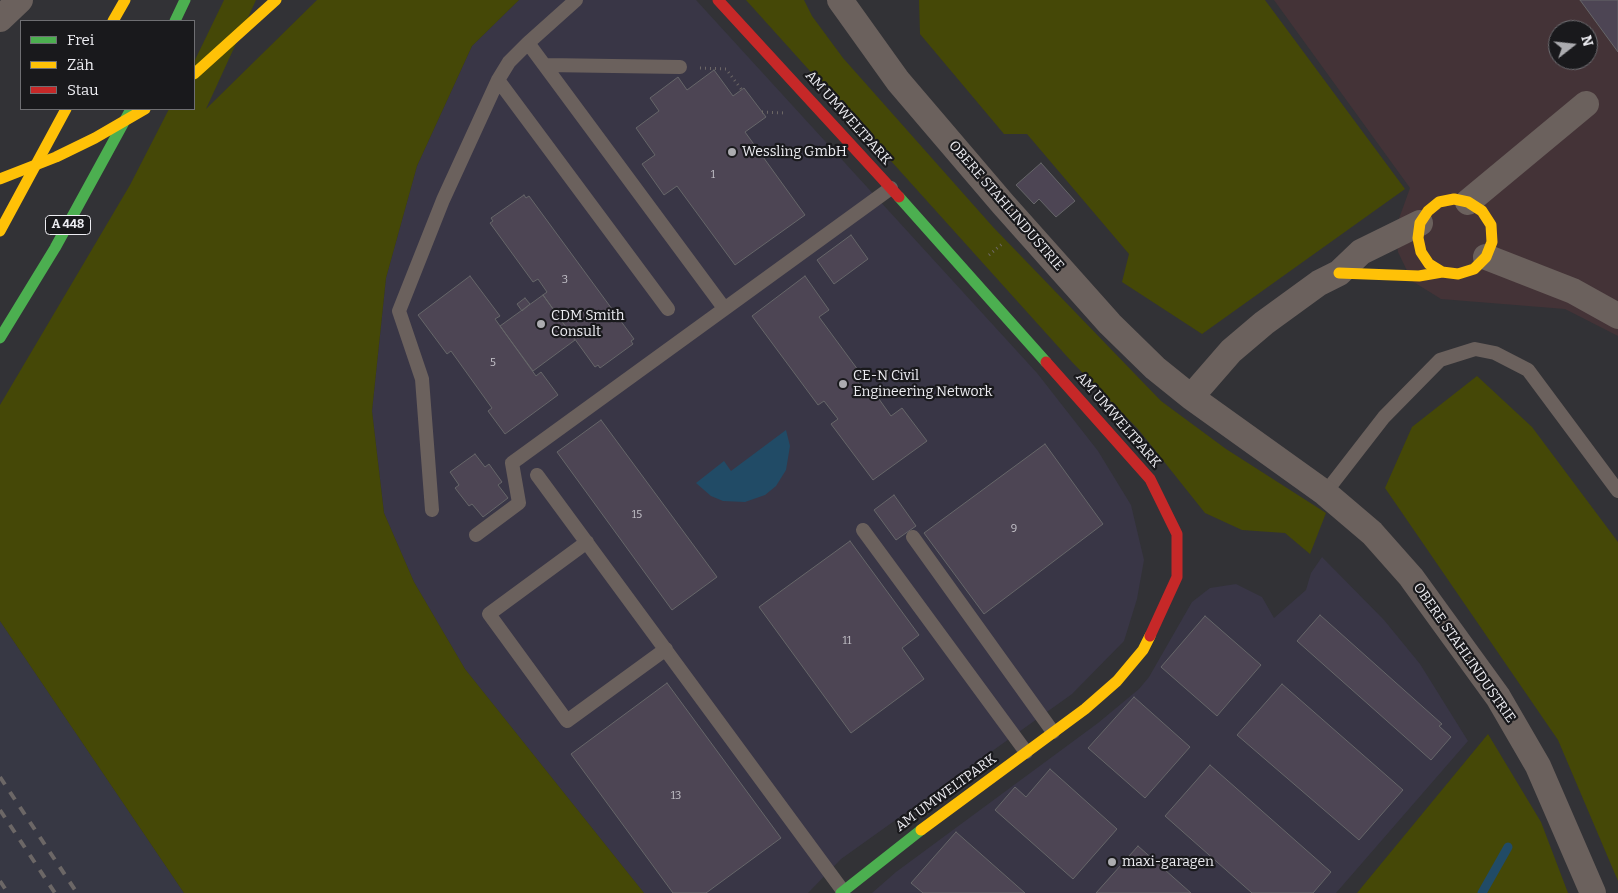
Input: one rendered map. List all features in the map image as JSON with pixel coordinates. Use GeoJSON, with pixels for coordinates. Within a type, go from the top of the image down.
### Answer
{"type":"FeatureCollection","features":[{"type":"Feature","properties":{"kind":"main road"},"geometry":{"type":"LineString","coordinates":[[114,20],[125,0]]}},
{"type":"Feature","properties":{"kind":"main road"},"geometry":{"type":"LineString","coordinates":[[175,20],[185,0]]}},
{"type":"Feature","properties":{"kind":"main road"},"geometry":{"type":"LineString","coordinates":[[195,73],[242,33],[276,0]]}},
{"type":"Feature","properties":{"kind":"main road","name":"AM UMWELTPARK"},"geometry":{"type":"LineString","coordinates":[[718,0],[891,188],[1150,478],[1177,534],[1177,577],[1143,650],[1117,680],[1053,732],[879,860],[842,892]]}},
{"type":"Feature","properties":{"kind":"main road"},"geometry":{"type":"LineString","coordinates":[[0,231],[65,110]]}},
{"type":"Feature","properties":{"kind":"main road","name":"A 448"},"geometry":{"type":"LineString","coordinates":[[0,338],[55,248],[130,110]]}},
{"type":"Feature","properties":{"kind":"main road"},"geometry":{"type":"LineString","coordinates":[[0,179],[64,154],[143,110]]}},
{"type":"Feature","properties":{"kind":"main road"},"geometry":{"type":"LineString","coordinates":[[1339,273],[1419,276],[1442,272],[1458,274],[1474,269],[1486,257],[1492,242],[1491,225],[1482,211],[1468,202],[1454,199],[1439,202],[1428,211],[1420,223],[1418,238],[1421,252],[1429,264],[1442,272]]}},
{"type":"Feature","properties":{"kind":"street"},"geometry":{"type":"LineString","coordinates":[[0,19],[20,0]]}},
{"type":"Feature","properties":{"kind":"street","name":"OBERE STAHLINDUSTRIE"},"geometry":{"type":"LineString","coordinates":[[840,0],[898,81],[1022,226],[1110,324],[1156,368],[1191,397],[1324,493],[1372,533],[1411,577],[1498,697],[1538,766],[1592,893]]}},
{"type":"Feature","properties":{"kind":"street"},"geometry":{"type":"LineString","coordinates":[[1468,202],[1586,104]]}},
{"type":"Feature","properties":{"kind":"street"},"geometry":{"type":"LineString","coordinates":[[1191,397],[1231,351],[1319,284],[1339,273],[1362,252],[1420,223]]}},
{"type":"Feature","properties":{"kind":"street"},"geometry":{"type":"LineString","coordinates":[[1486,257],[1573,291],[1618,316]]}},
{"type":"Feature","properties":{"kind":"lane"},"geometry":{"type":"LineString","coordinates":[[432,510],[422,379],[399,311],[443,200],[498,80],[509,62],[576,0]]}},
{"type":"Feature","properties":{"kind":"lane"},"geometry":{"type":"LineString","coordinates":[[528,43],[724,308]]}},
{"type":"Feature","properties":{"kind":"lane"},"geometry":{"type":"LineString","coordinates":[[546,65],[680,67]]}},
{"type":"Feature","properties":{"kind":"lane"},"geometry":{"type":"LineString","coordinates":[[498,80],[668,309]]}},
{"type":"Feature","properties":{"kind":"lane"},"geometry":{"type":"LineString","coordinates":[[476,535],[519,503],[512,463],[891,188]]}},
{"type":"Feature","properties":{"kind":"lane"},"geometry":{"type":"LineString","coordinates":[[1324,493],[1384,417],[1440,360],[1474,349],[1495,353],[1528,370],[1618,491]]}},
{"type":"Feature","properties":{"kind":"lane"},"geometry":{"type":"LineString","coordinates":[[537,474],[842,892]]}},
{"type":"Feature","properties":{"kind":"lane"},"geometry":{"type":"LineString","coordinates":[[863,530],[1026,752]]}},
{"type":"Feature","properties":{"kind":"lane"},"geometry":{"type":"LineString","coordinates":[[913,537],[1053,732]]}},
{"type":"Feature","properties":{"kind":"lane"},"geometry":{"type":"LineString","coordinates":[[587,542],[488,614],[566,721],[666,649]]}},
{"type":"Feature","properties":{"kind":"path"},"geometry":{"type":"LineString","coordinates":[[680,67],[726,69],[742,90]]}},
{"type":"Feature","properties":{"kind":"path"},"geometry":{"type":"LineString","coordinates":[[968,274],[1022,226]]}},
{"type":"Feature","properties":{"kind":"shaded area"},"geometry":{"type":"Polygon","coordinates":[[[224,0],[256,0],[206,109],[317,0],[519,0],[472,46],[417,166],[386,278],[372,411],[384,513],[414,582],[465,669],[644,893],[184,893],[0,621],[0,405],[130,185],[168,110],[195,110],[195,60],[224,0]]]}},
{"type":"Feature","properties":{"kind":"shaded area"},"geometry":{"type":"Polygon","coordinates":[[[519,0],[696,0],[1037,373],[1098,451],[1131,505],[1144,560],[1137,599],[1124,641],[1072,694],[841,859],[808,893],[644,893],[465,669],[414,582],[384,513],[372,411],[386,278],[417,166],[472,46],[519,0]]]}},
{"type":"Feature","properties":{"kind":"shaded area"},"geometry":{"type":"Polygon","coordinates":[[[746,0],[804,0],[812,16],[843,58],[993,227],[1161,401],[1226,449],[1326,513],[1310,554],[1285,533],[1242,530],[1205,513],[1138,429],[1072,362],[746,0]]]}},
{"type":"Feature","properties":{"kind":"shaded area"},"geometry":{"type":"Polygon","coordinates":[[[919,0],[1265,0],[1405,189],[1202,334],[1122,282],[1129,254],[1027,134],[1004,134],[920,34],[919,0]]]}},
{"type":"Feature","properties":{"kind":"shaded area"},"geometry":{"type":"Polygon","coordinates":[[[1274,0],[1618,0],[1618,336],[1565,309],[1441,299],[1412,281],[1398,252],[1396,227],[1410,188],[1274,0]]]}},
{"type":"Feature","properties":{"kind":"shaded area"},"geometry":{"type":"Polygon","coordinates":[[[1477,376],[1532,427],[1618,542],[1618,881],[1558,740],[1385,488],[1412,427],[1477,376]]]}},
{"type":"Feature","properties":{"kind":"shaded area"},"geometry":{"type":"Polygon","coordinates":[[[1322,557],[1384,620],[1420,664],[1468,741],[1336,893],[872,893],[896,872],[1098,723],[1139,689],[1149,677],[1192,602],[1210,588],[1236,584],[1262,597],[1274,618],[1306,590],[1311,573],[1322,557]]]}},
{"type":"Feature","properties":{"kind":"shaded area"},"geometry":{"type":"Polygon","coordinates":[[[0,621],[184,893],[0,893],[0,621]]]}},
{"type":"Feature","properties":{"kind":"shaded area"},"geometry":{"type":"Polygon","coordinates":[[[1488,734],[1541,822],[1568,893],[1357,893],[1488,734]]]}},
{"type":"Feature","properties":{"kind":"water"},"geometry":{"type":"Polygon","coordinates":[[[786,430],[790,446],[786,470],[776,486],[765,495],[745,502],[723,501],[711,496],[696,483],[724,461],[731,471],[786,430]]]}},
{"type":"Feature","properties":{"kind":"building"},"geometry":{"type":"Polygon","coordinates":[[[1580,0],[1618,0],[1618,52],[1598,25],[1598,20],[1595,20],[1580,0]]]}},
{"type":"Feature","properties":{"kind":"building"},"geometry":{"type":"Polygon","coordinates":[[[714,70],[733,96],[744,88],[766,117],[745,132],[805,215],[735,265],[677,186],[664,195],[642,164],[655,155],[636,128],[659,111],[650,98],[678,77],[687,90],[714,70]]]}},
{"type":"Feature","properties":{"kind":"building"},"geometry":{"type":"Polygon","coordinates":[[[1041,163],[1075,201],[1056,217],[1039,199],[1034,204],[1016,185],[1041,163]]]}},
{"type":"Feature","properties":{"kind":"building"},"geometry":{"type":"Polygon","coordinates":[[[524,195],[526,198],[529,196],[634,339],[631,341],[633,344],[600,368],[598,365],[595,367],[543,295],[547,292],[538,279],[533,282],[490,223],[493,221],[491,218],[524,195]]]}},
{"type":"Feature","properties":{"kind":"building"},"geometry":{"type":"Polygon","coordinates":[[[851,235],[868,259],[834,284],[817,260],[851,235]]]}},
{"type":"Feature","properties":{"kind":"building"},"geometry":{"type":"Polygon","coordinates":[[[470,276],[500,316],[495,319],[536,376],[541,372],[558,395],[505,434],[488,411],[492,408],[451,351],[447,354],[418,315],[470,276]]]}},
{"type":"Feature","properties":{"kind":"building"},"geometry":{"type":"Polygon","coordinates":[[[805,276],[829,310],[819,317],[861,374],[855,378],[869,397],[874,392],[891,416],[902,408],[927,441],[873,480],[831,424],[838,419],[824,401],[818,405],[752,316],[805,276]]]}},
{"type":"Feature","properties":{"kind":"building"},"geometry":{"type":"Polygon","coordinates":[[[543,295],[575,340],[533,371],[500,326],[543,295]]]}},
{"type":"Feature","properties":{"kind":"building"},"geometry":{"type":"Polygon","coordinates":[[[525,298],[530,304],[522,311],[517,304],[525,298]]]}},
{"type":"Feature","properties":{"kind":"building"},"geometry":{"type":"Polygon","coordinates":[[[601,420],[717,577],[672,610],[557,452],[601,420]]]}},
{"type":"Feature","properties":{"kind":"building"},"geometry":{"type":"Polygon","coordinates":[[[1045,444],[1103,524],[984,614],[924,533],[1045,444]]]}},
{"type":"Feature","properties":{"kind":"building"},"geometry":{"type":"Polygon","coordinates":[[[475,454],[485,467],[489,464],[502,482],[498,485],[508,498],[483,517],[472,504],[469,506],[455,488],[459,485],[450,472],[475,454]]]}},
{"type":"Feature","properties":{"kind":"building"},"geometry":{"type":"Polygon","coordinates":[[[894,495],[916,526],[896,540],[874,510],[894,495]]]}},
{"type":"Feature","properties":{"kind":"building"},"geometry":{"type":"Polygon","coordinates":[[[850,541],[919,635],[902,648],[924,679],[851,733],[759,607],[850,541]]]}},
{"type":"Feature","properties":{"kind":"building"},"geometry":{"type":"Polygon","coordinates":[[[1320,615],[1442,724],[1439,726],[1451,737],[1431,760],[1297,641],[1320,615]]]}},
{"type":"Feature","properties":{"kind":"building"},"geometry":{"type":"Polygon","coordinates":[[[1205,616],[1261,665],[1217,716],[1161,667],[1205,616]]]}},
{"type":"Feature","properties":{"kind":"building"},"geometry":{"type":"Polygon","coordinates":[[[667,683],[781,838],[706,893],[673,893],[571,754],[667,683]]]}},
{"type":"Feature","properties":{"kind":"building"},"geometry":{"type":"Polygon","coordinates":[[[1282,684],[1403,790],[1359,840],[1237,735],[1282,684]]]}},
{"type":"Feature","properties":{"kind":"building"},"geometry":{"type":"Polygon","coordinates":[[[1134,697],[1190,747],[1145,798],[1088,748],[1134,697]]]}},
{"type":"Feature","properties":{"kind":"building"},"geometry":{"type":"Polygon","coordinates":[[[1210,765],[1331,872],[1313,893],[1252,893],[1165,816],[1210,765]]]}},
{"type":"Feature","properties":{"kind":"building"},"geometry":{"type":"Polygon","coordinates":[[[1050,769],[1117,829],[1073,879],[995,810],[1015,787],[1026,797],[1050,769]]]}},
{"type":"Feature","properties":{"kind":"building"},"geometry":{"type":"Polygon","coordinates":[[[956,832],[1025,893],[923,893],[911,883],[956,832]]]}},
{"type":"Feature","properties":{"kind":"building"},"geometry":{"type":"Polygon","coordinates":[[[1138,846],[1191,893],[1096,893],[1138,846]]]}},
{"type":"Feature","properties":{"kind":"waterway"},"geometry":{"type":"LineString","coordinates":[[1482,893],[1508,847]]}},
{"type":"Feature","properties":{"kind":"railway"},"geometry":{"type":"LineString","coordinates":[[0,777],[77,893]]}},
{"type":"Feature","properties":{"kind":"railway"},"geometry":{"type":"LineString","coordinates":[[0,810],[55,893]]}},
{"type":"Feature","properties":{"kind":"railway"},"geometry":{"type":"LineString","coordinates":[[0,881],[8,893]]}},
{"type":"Feature","properties":{"kind":"traffic: fast"},"geometry":{"type":"LineString","coordinates":[[175,20],[185,0]]}},
{"type":"Feature","properties":{"kind":"traffic: fast"},"geometry":{"type":"LineString","coordinates":[[0,338],[55,248],[130,111]]}},
{"type":"Feature","properties":{"kind":"traffic: fast"},"geometry":{"type":"LineString","coordinates":[[899,197],[1046,362]]}},
{"type":"Feature","properties":{"kind":"traffic: fast"},"geometry":{"type":"LineString","coordinates":[[841,893],[921,830]]}},
{"type":"Feature","properties":{"kind":"traffic: slow"},"geometry":{"type":"LineString","coordinates":[[114,20],[125,0]]}},
{"type":"Feature","properties":{"kind":"traffic: slow"},"geometry":{"type":"LineString","coordinates":[[195,73],[276,0]]}},
{"type":"Feature","properties":{"kind":"traffic: slow"},"geometry":{"type":"LineString","coordinates":[[0,231],[65,110]]}},
{"type":"Feature","properties":{"kind":"traffic: slow"},"geometry":{"type":"LineString","coordinates":[[0,179],[56,157],[95,138],[143,110]]}},
{"type":"Feature","properties":{"kind":"traffic: slow"},"geometry":{"type":"LineString","coordinates":[[1339,273],[1419,276],[1442,272],[1458,274],[1474,269],[1486,257],[1492,242],[1491,225],[1482,211],[1468,202],[1454,199],[1439,202],[1428,211],[1420,223],[1418,238],[1421,252],[1429,264],[1442,272]]}},
{"type":"Feature","properties":{"kind":"traffic: slow"},"geometry":{"type":"LineString","coordinates":[[921,830],[1085,709],[1117,681],[1143,650],[1150,636]]}},
{"type":"Feature","properties":{"kind":"traffic: jam"},"geometry":{"type":"LineString","coordinates":[[718,0],[899,197]]}},
{"type":"Feature","properties":{"kind":"traffic: jam"},"geometry":{"type":"LineString","coordinates":[[1046,362],[1150,479],[1177,534],[1177,577],[1150,636]]}},
{"type":"Feature","properties":{"kind":"place","name":"Wessling GmbH"},"geometry":{"type":"Point","coordinates":[732,152]}},
{"type":"Feature","properties":{"kind":"place","name":"CDM Smith Consult"},"geometry":{"type":"Point","coordinates":[541,324]}},
{"type":"Feature","properties":{"kind":"place","name":"CE-N Civil Engineering Network"},"geometry":{"type":"Point","coordinates":[843,384]}},
{"type":"Feature","properties":{"kind":"place","name":"maxi-garagen"},"geometry":{"type":"Point","coordinates":[1112,862]}}]}
